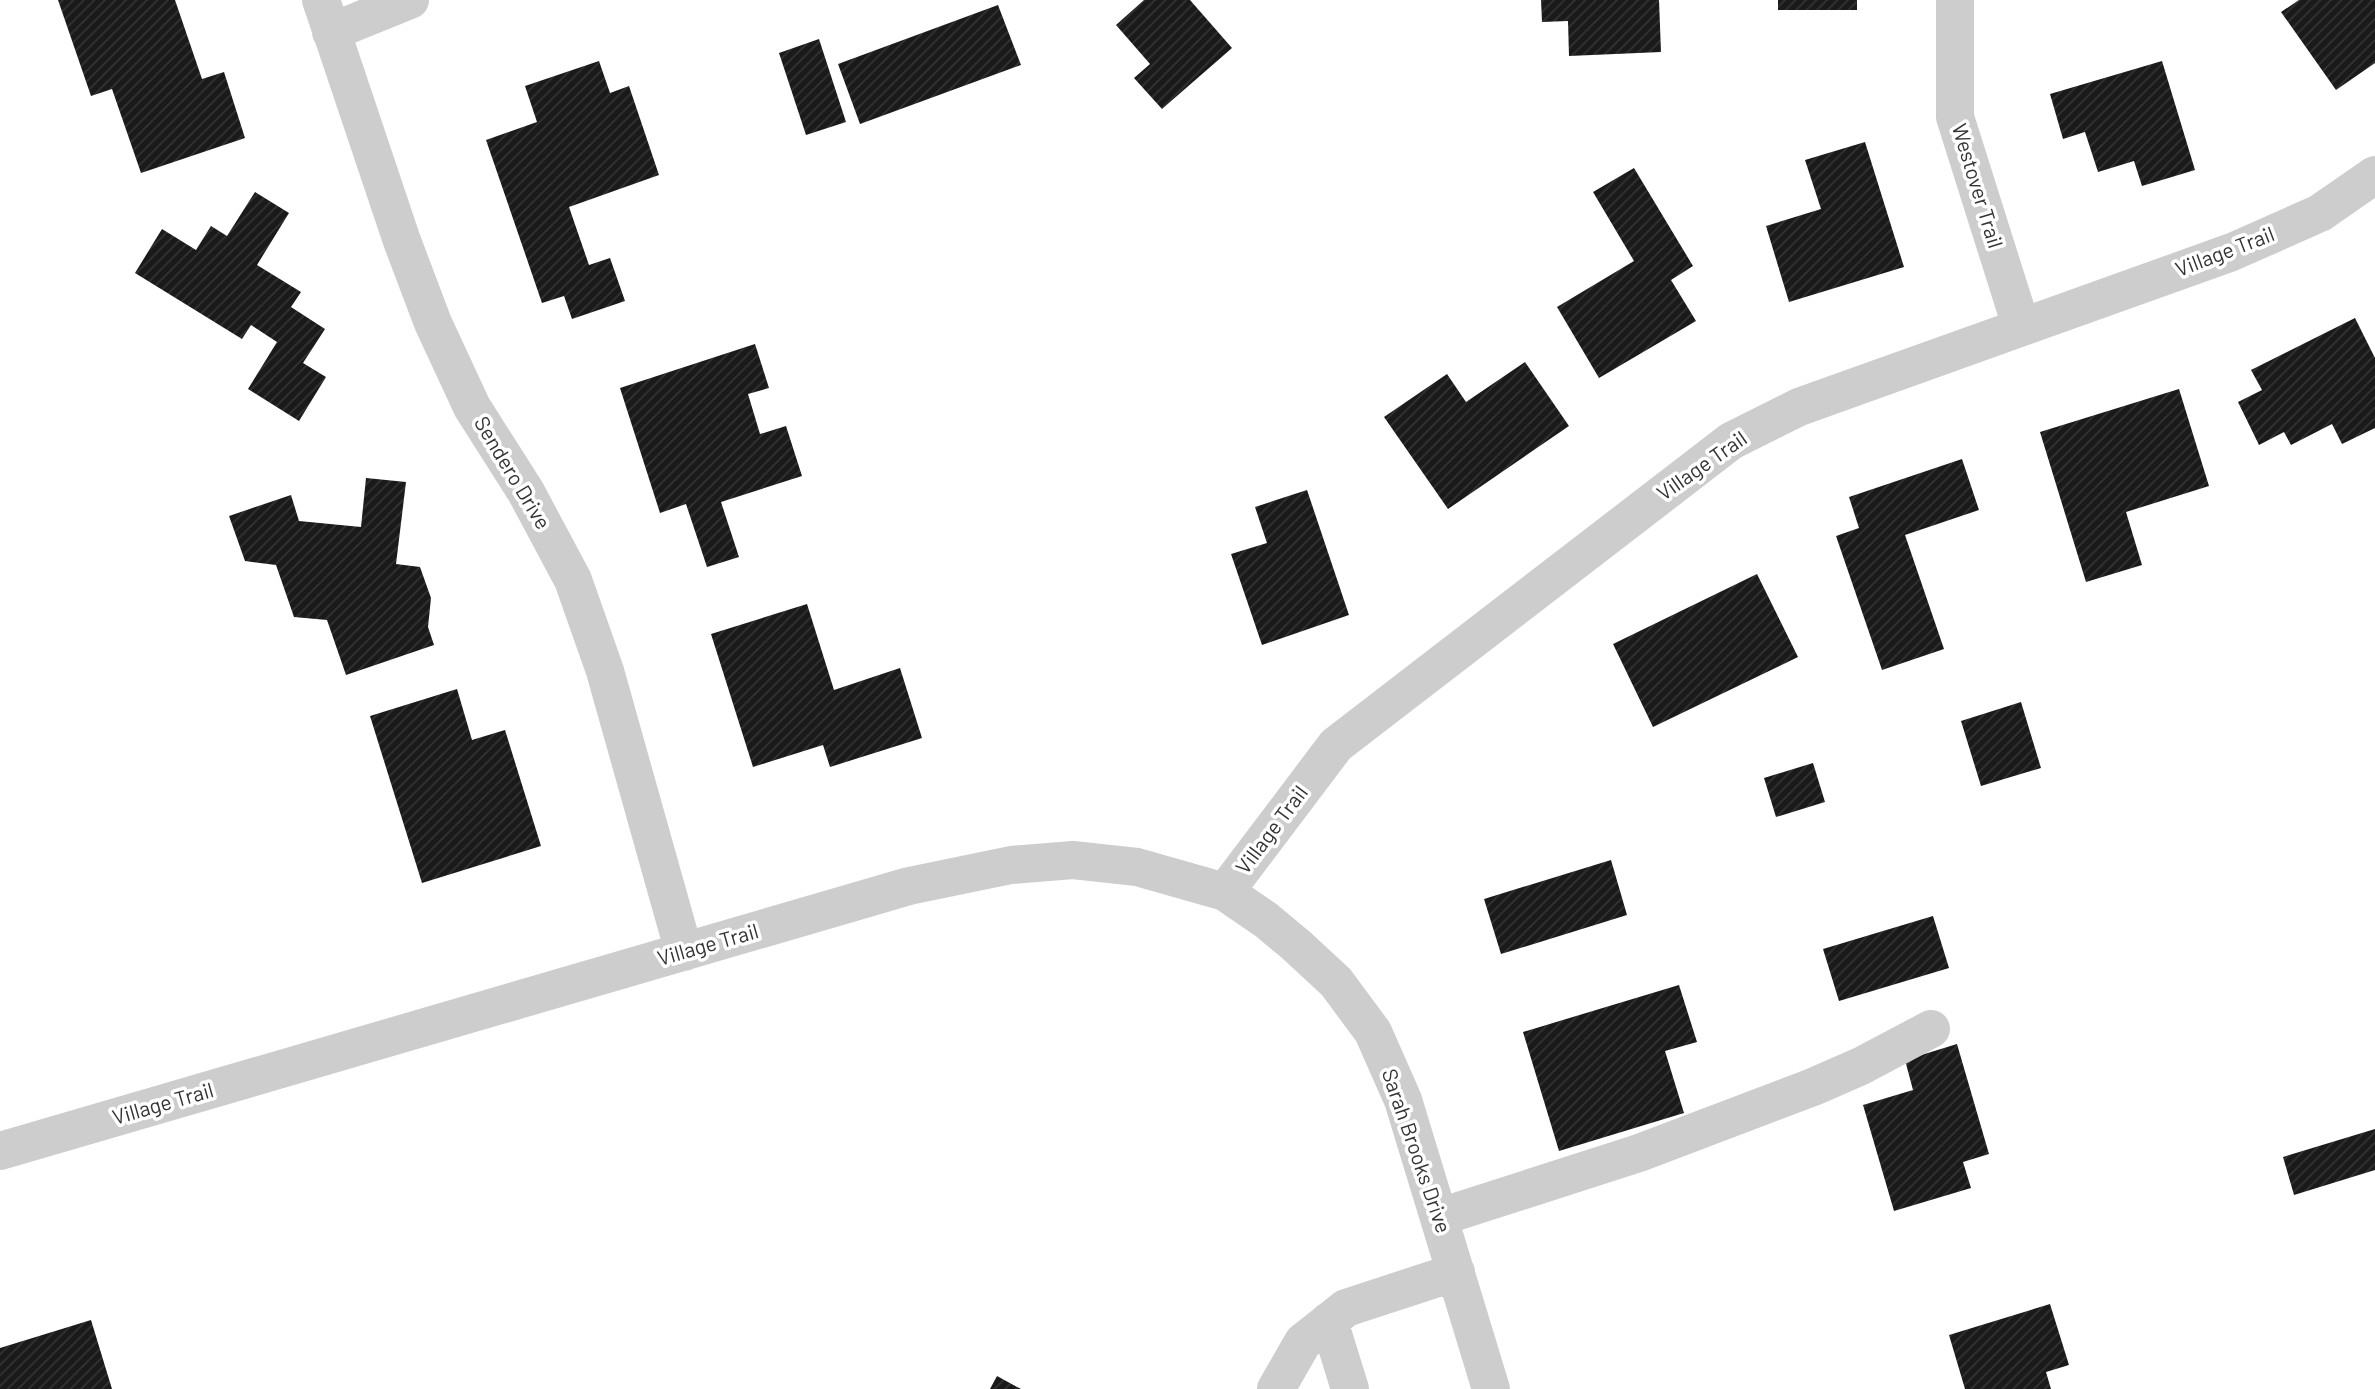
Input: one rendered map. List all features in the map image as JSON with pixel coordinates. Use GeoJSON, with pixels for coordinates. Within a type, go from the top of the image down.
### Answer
{"type":"FeatureCollection","features":[{"type":"Feature","properties":{"kind":"street"},"geometry":{"type":"LineString","coordinates":[[326,16],[410,0]]}},
{"type":"Feature","properties":{"kind":"street","name":"Westover Trail"},"geometry":{"type":"LineString","coordinates":[[1955,0],[1955,117],[2021,326]]}},
{"type":"Feature","properties":{"kind":"street","name":"Sendero Drive"},"geometry":{"type":"LineString","coordinates":[[326,16],[402,241],[433,323],[472,407],[526,492],[573,580],[605,671],[684,952]]}},
{"type":"Feature","properties":{"kind":"street","name":"Village Trail"},"geometry":{"type":"LineString","coordinates":[[0,1152],[909,887],[1011,865],[1073,860],[1137,867],[1225,891],[1336,745],[1731,441],[1799,407],[2232,252],[2320,213],[2375,175]]}},
{"type":"Feature","properties":{"kind":"street","name":"Sarah Brooks Drive"},"geometry":{"type":"LineString","coordinates":[[1225,891],[1266,920],[1336,982],[1373,1032],[1403,1100],[1491,1389]]}},
{"type":"Feature","properties":{"kind":"street"},"geometry":{"type":"LineString","coordinates":[[1440,1217],[1639,1153],[1788,1096],[1861,1066],[1931,1029]]}},
{"type":"Feature","properties":{"kind":"street"},"geometry":{"type":"LineString","coordinates":[[1276,1389],[1303,1342],[1346,1308],[1456,1272]]}},
{"type":"Feature","properties":{"kind":"street"},"geometry":{"type":"LineString","coordinates":[[1329,1321],[1350,1389]]}},
{"type":"Feature","properties":{"kind":"building"},"geometry":{"type":"Polygon","coordinates":[[[58,0],[175,0],[202,79],[224,72],[245,138],[141,173],[112,89],[91,96],[58,0]]]}},
{"type":"Feature","properties":{"kind":"building"},"geometry":{"type":"Polygon","coordinates":[[[1144,0],[1190,0],[1232,48],[1162,109],[1134,78],[1150,64],[1116,25],[1144,0]]]}},
{"type":"Feature","properties":{"kind":"building"},"geometry":{"type":"Polygon","coordinates":[[[1541,0],[1659,0],[1661,52],[1569,56],[1568,21],[1542,22],[1541,0]]]}},
{"type":"Feature","properties":{"kind":"building"},"geometry":{"type":"Polygon","coordinates":[[[1778,0],[1857,0],[1857,10],[1778,10],[1778,0]]]}},
{"type":"Feature","properties":{"kind":"building"},"geometry":{"type":"Polygon","coordinates":[[[2299,0],[2375,0],[2375,63],[2336,90],[2281,12],[2299,0]]]}},
{"type":"Feature","properties":{"kind":"building"},"geometry":{"type":"Polygon","coordinates":[[[998,5],[1021,65],[860,124],[838,64],[998,5]]]}},
{"type":"Feature","properties":{"kind":"building"},"geometry":{"type":"Polygon","coordinates":[[[819,39],[846,122],[806,135],[779,53],[819,39]]]}},
{"type":"Feature","properties":{"kind":"building"},"geometry":{"type":"Polygon","coordinates":[[[599,61],[610,93],[629,86],[659,175],[569,207],[589,265],[610,258],[625,301],[572,319],[564,296],[542,303],[486,140],[537,122],[525,86],[599,61]]]}},
{"type":"Feature","properties":{"kind":"building"},"geometry":{"type":"Polygon","coordinates":[[[2162,61],[2195,170],[2142,186],[2134,161],[2098,172],[2085,132],[2063,139],[2050,94],[2162,61]]]}},
{"type":"Feature","properties":{"kind":"building"},"geometry":{"type":"Polygon","coordinates":[[[1865,142],[1904,267],[1789,302],[1766,226],[1821,209],[1805,160],[1865,142]]]}},
{"type":"Feature","properties":{"kind":"building"},"geometry":{"type":"Polygon","coordinates":[[[1634,168],[1693,266],[1671,280],[1696,321],[1599,378],[1557,307],[1634,261],[1593,192],[1634,168]]]}},
{"type":"Feature","properties":{"kind":"building"},"geometry":{"type":"Polygon","coordinates":[[[255,192],[289,213],[257,265],[301,292],[291,307],[325,329],[303,363],[326,377],[299,421],[248,389],[277,342],[251,325],[242,339],[135,273],[162,229],[196,250],[211,226],[227,236],[255,192]]]}},
{"type":"Feature","properties":{"kind":"building"},"geometry":{"type":"Polygon","coordinates":[[[2355,318],[2375,358],[2375,428],[2342,444],[2332,424],[2291,445],[2284,432],[2259,445],[2238,402],[2262,390],[2251,370],[2355,318]]]}},
{"type":"Feature","properties":{"kind":"building"},"geometry":{"type":"Polygon","coordinates":[[[755,344],[769,388],[748,394],[760,434],[786,426],[802,476],[721,502],[739,557],[707,567],[686,504],[660,513],[620,388],[755,344]]]}},
{"type":"Feature","properties":{"kind":"building"},"geometry":{"type":"Polygon","coordinates":[[[1525,362],[1569,426],[1448,509],[1384,417],[1447,374],[1466,402],[1525,362]]]}},
{"type":"Feature","properties":{"kind":"building"},"geometry":{"type":"Polygon","coordinates":[[[2179,389],[2209,486],[2126,512],[2142,565],[2086,582],[2040,432],[2179,389]]]}},
{"type":"Feature","properties":{"kind":"building"},"geometry":{"type":"Polygon","coordinates":[[[1962,459],[1979,510],[1905,535],[1944,649],[1882,670],[1836,536],[1859,528],[1849,497],[1962,459]]]}},
{"type":"Feature","properties":{"kind":"building"},"geometry":{"type":"Polygon","coordinates":[[[366,478],[406,482],[396,564],[420,567],[431,598],[428,627],[434,645],[346,675],[327,620],[294,617],[276,565],[245,561],[229,516],[291,495],[299,521],[361,527],[366,478]]]}},
{"type":"Feature","properties":{"kind":"building"},"geometry":{"type":"Polygon","coordinates":[[[1307,490],[1349,615],[1262,645],[1231,554],[1267,543],[1255,507],[1307,490]]]}},
{"type":"Feature","properties":{"kind":"building"},"geometry":{"type":"Polygon","coordinates":[[[1757,574],[1798,657],[1653,727],[1613,644],[1757,574]]]}},
{"type":"Feature","properties":{"kind":"building"},"geometry":{"type":"Polygon","coordinates":[[[807,604],[834,690],[900,668],[922,738],[830,767],[823,745],[753,767],[711,634],[807,604]]]}},
{"type":"Feature","properties":{"kind":"building"},"geometry":{"type":"Polygon","coordinates":[[[457,689],[472,740],[505,730],[541,846],[422,883],[370,716],[457,689]]]}},
{"type":"Feature","properties":{"kind":"building"},"geometry":{"type":"Polygon","coordinates":[[[2021,702],[2041,768],[1981,786],[1961,721],[2021,702]]]}},
{"type":"Feature","properties":{"kind":"building"},"geometry":{"type":"Polygon","coordinates":[[[1813,763],[1825,802],[1776,817],[1764,778],[1813,763]]]}},
{"type":"Feature","properties":{"kind":"building"},"geometry":{"type":"Polygon","coordinates":[[[1611,860],[1627,915],[1501,954],[1484,899],[1611,860]]]}},
{"type":"Feature","properties":{"kind":"building"},"geometry":{"type":"Polygon","coordinates":[[[1933,916],[1949,968],[1839,1001],[1823,949],[1933,916]]]}},
{"type":"Feature","properties":{"kind":"building"},"geometry":{"type":"Polygon","coordinates":[[[1679,985],[1697,1042],[1665,1051],[1684,1113],[1559,1151],[1523,1032],[1679,985]]]}},
{"type":"Feature","properties":{"kind":"building"},"geometry":{"type":"Polygon","coordinates":[[[1957,1044],[1989,1154],[1963,1162],[1971,1188],[1894,1211],[1863,1105],[1913,1090],[1905,1060],[1957,1044]]]}},
{"type":"Feature","properties":{"kind":"building"},"geometry":{"type":"Polygon","coordinates":[[[2375,1129],[2375,1170],[2294,1195],[2283,1157],[2375,1129]]]}},
{"type":"Feature","properties":{"kind":"building"},"geometry":{"type":"Polygon","coordinates":[[[2050,1304],[2069,1365],[2046,1372],[2051,1389],[1965,1389],[1949,1335],[2050,1304]]]}},
{"type":"Feature","properties":{"kind":"building"},"geometry":{"type":"Polygon","coordinates":[[[91,1320],[112,1389],[0,1389],[0,1348],[91,1320]]]}},
{"type":"Feature","properties":{"kind":"building"},"geometry":{"type":"Polygon","coordinates":[[[997,1376],[1021,1389],[990,1389],[997,1376]]]}}]}
